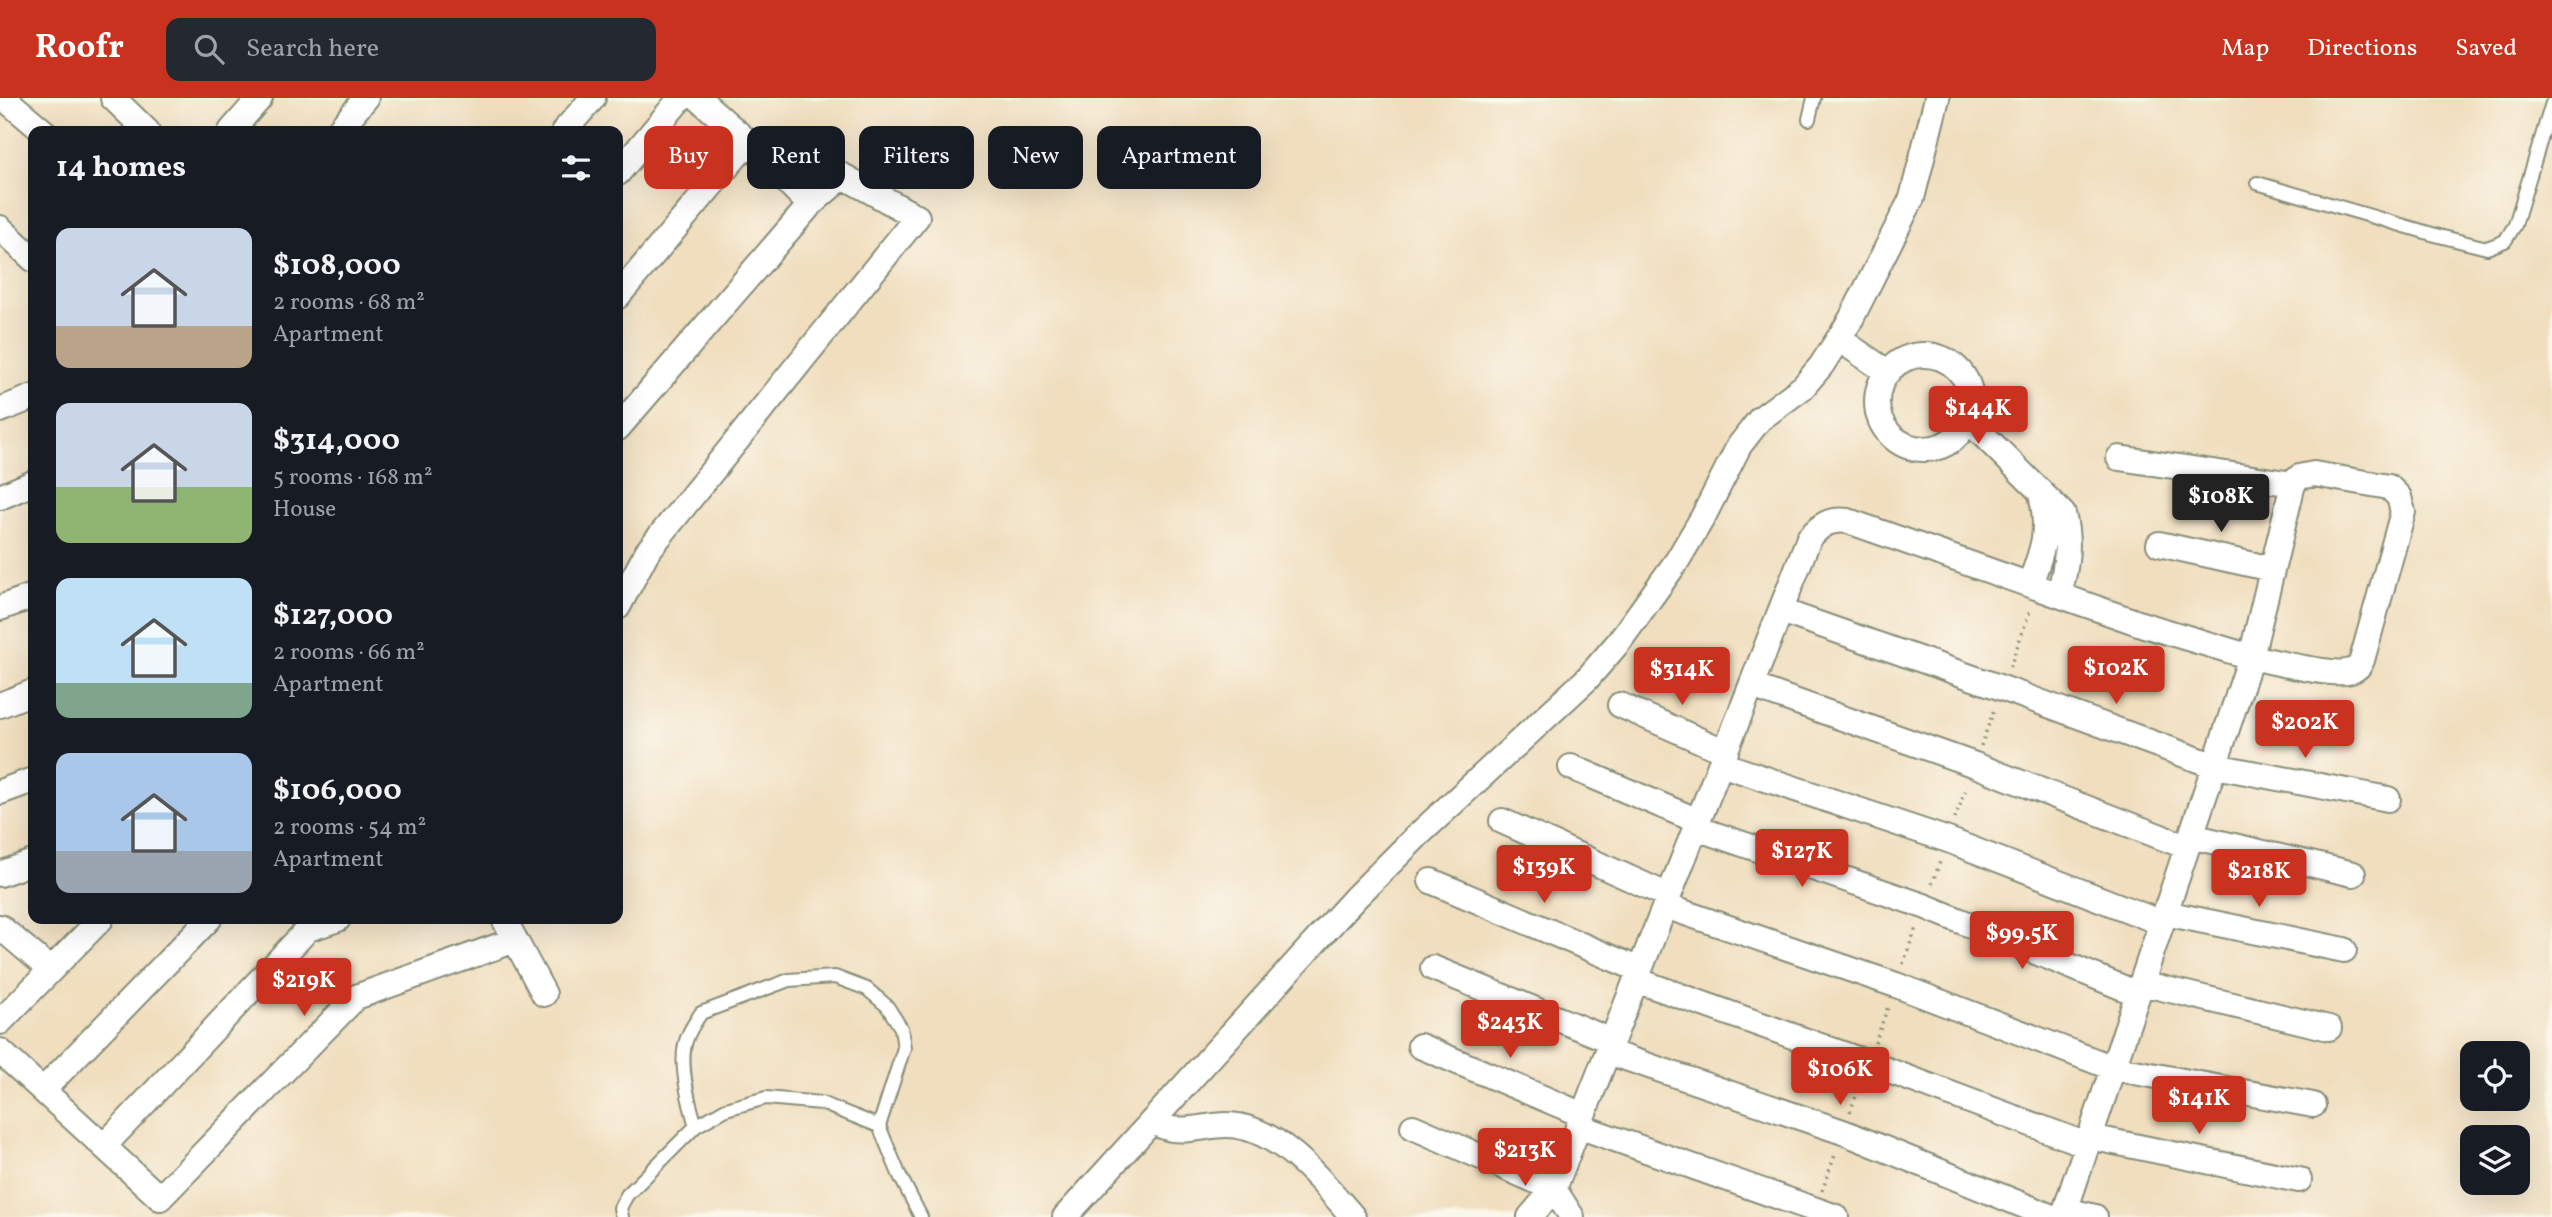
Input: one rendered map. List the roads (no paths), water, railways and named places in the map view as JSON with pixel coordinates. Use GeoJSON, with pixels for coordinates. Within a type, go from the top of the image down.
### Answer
{"type":"FeatureCollection","features":[{"type":"Feature","properties":{"kind":"street"},"geometry":{"type":"LineString","coordinates":[[0,103],[4,98],[37,126]]}},
{"type":"Feature","properties":{"kind":"street"},"geometry":{"type":"LineString","coordinates":[[113,98],[142,115]]}},
{"type":"Feature","properties":{"kind":"street"},"geometry":{"type":"LineString","coordinates":[[235,126],[260,98]]}},
{"type":"Feature","properties":{"kind":"street"},"geometry":{"type":"LineString","coordinates":[[342,126],[366,98]]}},
{"type":"Feature","properties":{"kind":"street"},"geometry":{"type":"LineString","coordinates":[[568,116],[593,98]]}},
{"type":"Feature","properties":{"kind":"street"},"geometry":{"type":"LineString","coordinates":[[623,167],[681,98]]}},
{"type":"Feature","properties":{"kind":"street"},"geometry":{"type":"LineString","coordinates":[[698,98],[747,141]]}},
{"type":"Feature","properties":{"kind":"street"},"geometry":{"type":"LineString","coordinates":[[1065,1217],[1220,1043],[1355,898],[1417,835],[1586,681],[1618,643],[1677,561],[1739,446],[1760,419],[1803,387],[1839,339],[1879,267],[1912,198],[1937,98]]}},
{"type":"Feature","properties":{"kind":"street"},"geometry":{"type":"LineString","coordinates":[[623,290],[747,143]]}},
{"type":"Feature","properties":{"kind":"street"},"geometry":{"type":"LineString","coordinates":[[623,422],[810,205],[843,176],[917,217],[647,552],[623,598]]}},
{"type":"Feature","properties":{"kind":"street"},"geometry":{"type":"LineString","coordinates":[[794,189],[810,205]]}},
{"type":"Feature","properties":{"kind":"street"},"geometry":{"type":"LineString","coordinates":[[0,228],[28,254]]}},
{"type":"Feature","properties":{"kind":"street"},"geometry":{"type":"LineString","coordinates":[[1839,339],[1887,372]]}},
{"type":"Feature","properties":{"kind":"street"},"geometry":{"type":"LineString","coordinates":[[1920,355],[1934,356],[1950,362],[1967,381],[1972,400],[1969,421],[1951,442],[1933,450],[1900,444],[1886,431],[1878,415],[1877,395],[1887,372],[1903,360],[1920,355]]}},
{"type":"Feature","properties":{"kind":"street"},"geometry":{"type":"LineString","coordinates":[[0,410],[28,399]]}},
{"type":"Feature","properties":{"kind":"street"},"geometry":{"type":"LineString","coordinates":[[1969,421],[2063,514],[2067,533],[2067,565],[2059,594]]}},
{"type":"Feature","properties":{"kind":"street"},"geometry":{"type":"LineString","coordinates":[[2119,458],[2293,484]]}},
{"type":"Feature","properties":{"kind":"street"},"geometry":{"type":"LineString","coordinates":[[1530,1217],[1554,1189],[1809,538],[1819,527],[1832,519],[1848,521],[2144,625],[2251,657],[2343,673],[2359,666],[2400,527],[2403,512],[2399,497],[2389,487],[2314,474],[2299,477],[2293,484],[2251,657],[2113,1068],[2060,1215]]}},
{"type":"Feature","properties":{"kind":"street"},"geometry":{"type":"LineString","coordinates":[[0,497],[28,485]]}},
{"type":"Feature","properties":{"kind":"street"},"geometry":{"type":"LineString","coordinates":[[2029,584],[2047,527],[2041,494]]}},
{"type":"Feature","properties":{"kind":"street"},"geometry":{"type":"LineString","coordinates":[[2159,544],[2272,569]]}},
{"type":"Feature","properties":{"kind":"street"},"geometry":{"type":"LineString","coordinates":[[0,608],[28,598]]}},
{"type":"Feature","properties":{"kind":"street"},"geometry":{"type":"LineString","coordinates":[[1781,611],[2215,766],[2388,799]]}},
{"type":"Feature","properties":{"kind":"street"},"geometry":{"type":"LineString","coordinates":[[1752,686],[2189,841],[2353,873]]}},
{"type":"Feature","properties":{"kind":"street"},"geometry":{"type":"LineString","coordinates":[[0,705],[28,694]]}},
{"type":"Feature","properties":{"kind":"street"},"geometry":{"type":"LineString","coordinates":[[1620,705],[1723,758],[2163,918],[2344,950]]}},
{"type":"Feature","properties":{"kind":"street"},"geometry":{"type":"LineString","coordinates":[[1571,767],[1697,825],[1924,906],[2140,989],[2329,1028]]}},
{"type":"Feature","properties":{"kind":"street"},"geometry":{"type":"LineString","coordinates":[[0,792],[28,782]]}},
{"type":"Feature","properties":{"kind":"street"},"geometry":{"type":"LineString","coordinates":[[1502,821],[1667,901],[2113,1068],[2313,1105]]}},
{"type":"Feature","properties":{"kind":"street"},"geometry":{"type":"LineString","coordinates":[[0,874],[28,864]]}},
{"type":"Feature","properties":{"kind":"street"},"geometry":{"type":"LineString","coordinates":[[1431,881],[1638,975],[1868,1063],[2088,1141],[2299,1180]]}},
{"type":"Feature","properties":{"kind":"street"},"geometry":{"type":"LineString","coordinates":[[0,1022],[96,924]]}},
{"type":"Feature","properties":{"kind":"street"},"geometry":{"type":"LineString","coordinates":[[43,1090],[204,924]]}},
{"type":"Feature","properties":{"kind":"street"},"geometry":{"type":"LineString","coordinates":[[104,1146],[308,929],[323,924]]}},
{"type":"Feature","properties":{"kind":"street"},"geometry":{"type":"LineString","coordinates":[[0,927],[51,970]]}},
{"type":"Feature","properties":{"kind":"street"},"geometry":{"type":"LineString","coordinates":[[0,1051],[160,1198],[356,997],[509,929],[544,994]]}},
{"type":"Feature","properties":{"kind":"street"},"geometry":{"type":"LineString","coordinates":[[1433,968],[1610,1046],[2060,1215],[2095,1217]]}},
{"type":"Feature","properties":{"kind":"street"},"geometry":{"type":"LineString","coordinates":[[1420,1046],[1581,1121],[1836,1217]]}},
{"type":"Feature","properties":{"kind":"street"},"geometry":{"type":"LineString","coordinates":[[1152,1122],[1172,1129],[1227,1125],[1252,1129],[1294,1156],[1325,1185],[1353,1217]]}},
{"type":"Feature","properties":{"kind":"street"},"geometry":{"type":"LineString","coordinates":[[1413,1127],[1554,1189],[1572,1217]]}},
{"type":"Feature","properties":{"kind":"lane"},"geometry":{"type":"LineString","coordinates":[[1809,119],[1814,98]]}},
{"type":"Feature","properties":{"kind":"lane"},"geometry":{"type":"LineString","coordinates":[[2257,183],[2439,236],[2487,248],[2496,246],[2505,241],[2515,225],[2552,103]]}},
{"type":"Feature","properties":{"kind":"lane"},"geometry":{"type":"LineString","coordinates":[[696,1126],[689,1101],[684,1062],[686,1040],[701,1013],[789,980],[835,977],[867,989],[887,1006],[901,1028],[904,1048],[879,1126],[921,1217]]}},
{"type":"Feature","properties":{"kind":"lane"},"geometry":{"type":"LineString","coordinates":[[622,1217],[620,1208],[627,1195],[696,1126],[726,1109],[766,1098],[821,1103],[879,1126]]}}]}
